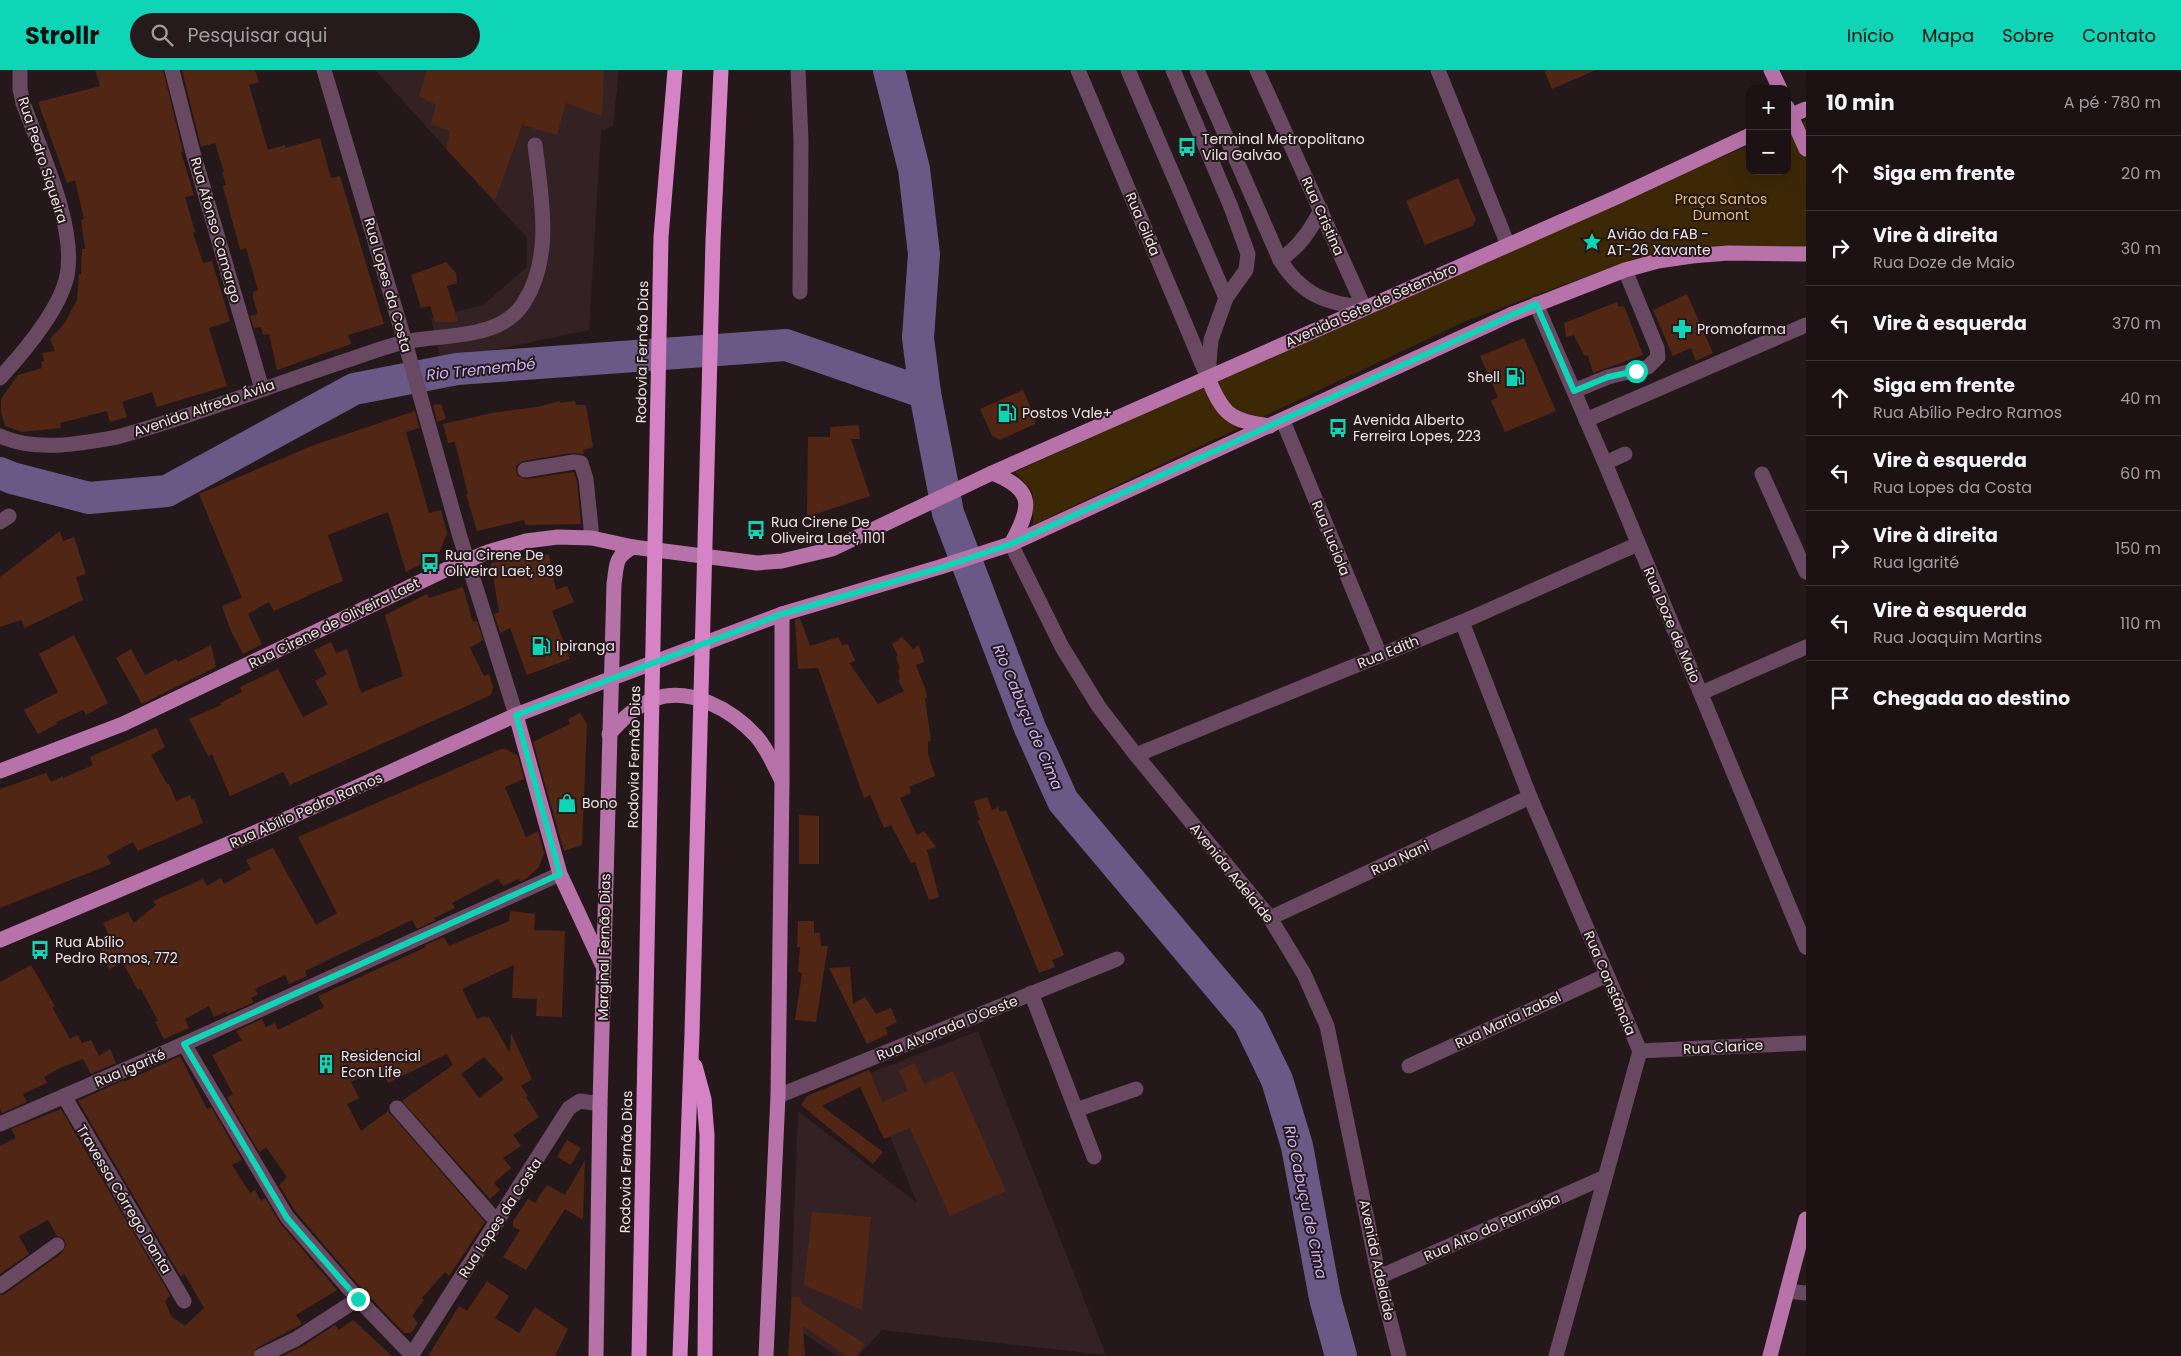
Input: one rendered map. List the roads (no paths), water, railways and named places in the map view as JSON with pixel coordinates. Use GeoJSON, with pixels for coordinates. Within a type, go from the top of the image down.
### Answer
{"type":"FeatureCollection","features":[{"type":"Feature","properties":{"kind":"highway","name":"Rodovia Fernão Dias"},"geometry":{"type":"LineString","coordinates":[[639,1356],[661,238],[675,70]]}},
{"type":"Feature","properties":{"kind":"highway"},"geometry":{"type":"LineString","coordinates":[[680,1356],[692,1034],[712,241],[721,70]]}},
{"type":"Feature","properties":{"kind":"highway"},"geometry":{"type":"LineString","coordinates":[[691,1054],[704,1099],[707,1135],[705,1356]]}},
{"type":"Feature","properties":{"kind":"main road"},"geometry":{"type":"LineString","coordinates":[[1771,70],[1778,85]]}},
{"type":"Feature","properties":{"kind":"main road"},"geometry":{"type":"LineString","coordinates":[[1791,112],[1806,109]]}},
{"type":"Feature","properties":{"kind":"main road"},"geometry":{"type":"LineString","coordinates":[[1791,119],[1806,149]]}},
{"type":"Feature","properties":{"kind":"main road","name":"Avenida Sete de Setembro"},"geometry":{"type":"LineString","coordinates":[[992,473],[1508,245],[1746,137]]}},
{"type":"Feature","properties":{"kind":"main road","name":"Rua Abílio Pedro Ramos"},"geometry":{"type":"LineString","coordinates":[[0,940],[273,825],[516,715],[610,678],[782,614],[940,568],[1005,546],[1536,304],[1625,270],[1658,261],[1692,256],[1728,253],[1806,254]]}},
{"type":"Feature","properties":{"kind":"main road"},"geometry":{"type":"LineString","coordinates":[[1208,378],[1216,398],[1235,419],[1247,423],[1277,423]]}},
{"type":"Feature","properties":{"kind":"main road"},"geometry":{"type":"LineString","coordinates":[[992,473],[1018,486],[1024,494],[1026,504],[1024,518],[1005,546]]}},
{"type":"Feature","properties":{"kind":"main road","name":"Rua Cirene de Oliveira Laet"},"geometry":{"type":"LineString","coordinates":[[0,771],[123,724],[467,560],[526,541],[558,538],[592,538],[633,547],[757,563],[782,561],[832,549],[992,473]]}},
{"type":"Feature","properties":{"kind":"main road","name":"Marginal Fernão Dias"},"geometry":{"type":"LineString","coordinates":[[596,1356],[600,1104],[614,584],[617,562],[622,553],[633,547]]}},
{"type":"Feature","properties":{"kind":"main road"},"geometry":{"type":"LineString","coordinates":[[766,1356],[778,1096],[782,614]]}},
{"type":"Feature","properties":{"kind":"main road"},"geometry":{"type":"LineString","coordinates":[[609,734],[628,714],[654,699],[679,696],[704,701],[720,708],[758,738],[782,780]]}},
{"type":"Feature","properties":{"kind":"main road","name":"Rua Lopes da Costa"},"geometry":{"type":"LineString","coordinates":[[516,715],[560,874],[604,968]]}},
{"type":"Feature","properties":{"kind":"main road"},"geometry":{"type":"LineString","coordinates":[[1770,1356],[1806,1219]]}},
{"type":"Feature","properties":{"kind":"street","name":"Rua Pedro Siqueira"},"geometry":{"type":"LineString","coordinates":[[0,378],[25,349],[46,319],[66,280],[68,254],[66,231],[59,205],[23,103],[20,89],[20,70]]}},
{"type":"Feature","properties":{"kind":"street","name":"Rua Afonso Camargo"},"geometry":{"type":"LineString","coordinates":[[172,70],[192,149],[262,389]]}},
{"type":"Feature","properties":{"kind":"street","name":"Rua Lopes da Costa"},"geometry":{"type":"LineString","coordinates":[[324,70],[405,342],[467,560],[516,715]]}},
{"type":"Feature","properties":{"kind":"street"},"geometry":{"type":"LineString","coordinates":[[798,70],[801,142],[800,292]]}},
{"type":"Feature","properties":{"kind":"street","name":"Rua Gilda"},"geometry":{"type":"LineString","coordinates":[[1078,70],[1208,378]]}},
{"type":"Feature","properties":{"kind":"street"},"geometry":{"type":"LineString","coordinates":[[1128,70],[1226,298]]}},
{"type":"Feature","properties":{"kind":"street"},"geometry":{"type":"LineString","coordinates":[[1173,70],[1231,207],[1248,254],[1246,270],[1226,298],[1211,340],[1208,378]]}},
{"type":"Feature","properties":{"kind":"street"},"geometry":{"type":"LineString","coordinates":[[1197,70],[1280,260],[1290,276],[1305,289],[1340,305],[1364,308]]}},
{"type":"Feature","properties":{"kind":"street","name":"Rua Cristina"},"geometry":{"type":"LineString","coordinates":[[1258,70],[1364,308]]}},
{"type":"Feature","properties":{"kind":"street"},"geometry":{"type":"LineString","coordinates":[[1438,70],[1508,245]]}},
{"type":"Feature","properties":{"kind":"street","name":"Avenida Alfredo Ávila"},"geometry":{"type":"LineString","coordinates":[[0,436],[16,443],[44,445],[81,443],[117,437],[140,431],[405,342],[459,336],[506,321],[524,304],[533,284],[542,248],[544,230],[535,145]]}},
{"type":"Feature","properties":{"kind":"street"},"geometry":{"type":"LineString","coordinates":[[1280,260],[1294,251],[1304,239],[1321,210]]}},
{"type":"Feature","properties":{"kind":"street"},"geometry":{"type":"LineString","coordinates":[[1574,391],[1608,377],[1648,367],[1658,357],[1657,348],[1625,270]]}},
{"type":"Feature","properties":{"kind":"street","name":"Rua Doze de Maio"},"geometry":{"type":"LineString","coordinates":[[1536,304],[1605,463],[1806,947]]}},
{"type":"Feature","properties":{"kind":"street"},"geometry":{"type":"LineString","coordinates":[[1586,420],[1806,325]]}},
{"type":"Feature","properties":{"kind":"street","name":"Rua Luciola"},"geometry":{"type":"LineString","coordinates":[[1277,423],[1380,655]]}},
{"type":"Feature","properties":{"kind":"street"},"geometry":{"type":"LineString","coordinates":[[1605,463],[1625,454]]}},
{"type":"Feature","properties":{"kind":"street"},"geometry":{"type":"LineString","coordinates":[[525,470],[574,462],[581,463],[586,479],[592,538]]}},
{"type":"Feature","properties":{"kind":"street"},"geometry":{"type":"LineString","coordinates":[[1762,474],[1806,572]]}},
{"type":"Feature","properties":{"kind":"street","name":"Rua Edith"},"geometry":{"type":"LineString","coordinates":[[1136,755],[1462,622],[1638,544]]}},
{"type":"Feature","properties":{"kind":"street","name":"Avenida Adelaide"},"geometry":{"type":"LineString","coordinates":[[1005,546],[1062,647],[1100,707],[1136,755],[1270,918],[1304,974],[1327,1026],[1379,1276],[1400,1356]]}},
{"type":"Feature","properties":{"kind":"street","name":"Rua Constância"},"geometry":{"type":"LineString","coordinates":[[1462,622],[1530,798],[1640,1051],[1556,1356]]}},
{"type":"Feature","properties":{"kind":"street"},"geometry":{"type":"LineString","coordinates":[[1701,693],[1806,647]]}},
{"type":"Feature","properties":{"kind":"street","name":"Rua Nani"},"geometry":{"type":"LineString","coordinates":[[1270,918],[1530,798]]}},
{"type":"Feature","properties":{"kind":"street","name":"Rua Igarité"},"geometry":{"type":"LineString","coordinates":[[0,1124],[184,1044],[560,874]]}},
{"type":"Feature","properties":{"kind":"street","name":"Rua Alvorada D'Oeste"},"geometry":{"type":"LineString","coordinates":[[778,1096],[1117,959]]}},
{"type":"Feature","properties":{"kind":"street","name":"Rua Maria Izabel"},"geometry":{"type":"LineString","coordinates":[[1409,1066],[1606,975]]}},
{"type":"Feature","properties":{"kind":"street"},"geometry":{"type":"LineString","coordinates":[[1031,993],[1094,1157]]}},
{"type":"Feature","properties":{"kind":"street","name":"Rua Clarice"},"geometry":{"type":"LineString","coordinates":[[1640,1051],[1806,1043]]}},
{"type":"Feature","properties":{"kind":"street"},"geometry":{"type":"LineString","coordinates":[[184,1044],[287,1218],[358,1299],[412,1356]]}},
{"type":"Feature","properties":{"kind":"street"},"geometry":{"type":"LineString","coordinates":[[1076,1110],[1136,1089]]}},
{"type":"Feature","properties":{"kind":"street","name":"Travessa Córrego Danta"},"geometry":{"type":"LineString","coordinates":[[64,1096],[184,1301]]}},
{"type":"Feature","properties":{"kind":"street","name":"Rua Lopes da Costa"},"geometry":{"type":"LineString","coordinates":[[412,1356],[569,1108],[580,1101],[600,1104]]}},
{"type":"Feature","properties":{"kind":"street"},"geometry":{"type":"LineString","coordinates":[[397,1108],[497,1222]]}},
{"type":"Feature","properties":{"kind":"street","name":"Rua Alto do Parnaíba"},"geometry":{"type":"LineString","coordinates":[[1379,1276],[1605,1177]]}},
{"type":"Feature","properties":{"kind":"street"},"geometry":{"type":"LineString","coordinates":[[0,1286],[57,1245]]}},
{"type":"Feature","properties":{"kind":"street"},"geometry":{"type":"LineString","coordinates":[[1787,1291],[1806,1293]]}},
{"type":"Feature","properties":{"kind":"street"},"geometry":{"type":"LineString","coordinates":[[261,1356],[296,1339],[358,1299]]}},
{"type":"Feature","properties":{"kind":"waterway","name":"Rio Cabuçu de Cima"},"geometry":{"type":"LineString","coordinates":[[889,70],[914,169],[924,254],[918,338],[925,393],[948,513],[1030,728],[1063,801],[1249,1022],[1277,1080],[1297,1146],[1325,1298],[1341,1356]]}},
{"type":"Feature","properties":{"kind":"waterway","name":"Rio Tremembé"},"geometry":{"type":"LineString","coordinates":[[0,473],[12,478],[89,498],[167,491],[354,389],[457,369],[786,345],[925,393]]}},
{"type":"Feature","properties":{"kind":"place","name":"Terminal Metropolitano Vila Galvão"},"geometry":{"type":"Point","coordinates":[1187,147]}},
{"type":"Feature","properties":{"kind":"place","name":"Avião da FAB - AT-26 Xavante"},"geometry":{"type":"Point","coordinates":[1592,242]}},
{"type":"Feature","properties":{"kind":"place","name":"Promofarma"},"geometry":{"type":"Point","coordinates":[1682,329]}},
{"type":"Feature","properties":{"kind":"place","name":"Shell"},"geometry":{"type":"Point","coordinates":[1515,377]}},
{"type":"Feature","properties":{"kind":"place","name":"Postos Vale+"},"geometry":{"type":"Point","coordinates":[1007,413]}},
{"type":"Feature","properties":{"kind":"place","name":"Avenida Alberto Ferreira Lopes, 223"},"geometry":{"type":"Point","coordinates":[1338,428]}},
{"type":"Feature","properties":{"kind":"place","name":"Rua Cirene De Oliveira Laet, 1101"},"geometry":{"type":"Point","coordinates":[756,530]}},
{"type":"Feature","properties":{"kind":"place","name":"Rua Cirene De Oliveira Laet, 939"},"geometry":{"type":"Point","coordinates":[430,563]}},
{"type":"Feature","properties":{"kind":"place","name":"Ipiranga"},"geometry":{"type":"Point","coordinates":[541,646]}},
{"type":"Feature","properties":{"kind":"place","name":"Bono"},"geometry":{"type":"Point","coordinates":[567,803]}},
{"type":"Feature","properties":{"kind":"place","name":"Rua Abílio Pedro Ramos, 772"},"geometry":{"type":"Point","coordinates":[40,950]}},
{"type":"Feature","properties":{"kind":"place","name":"Residencial Econ Life"},"geometry":{"type":"Point","coordinates":[326,1064]}},
{"type":"Feature","properties":{"kind":"park label","name":"Praça Santos Dumont"},"geometry":{"type":"Point","coordinates":[1721,208]}}]}
